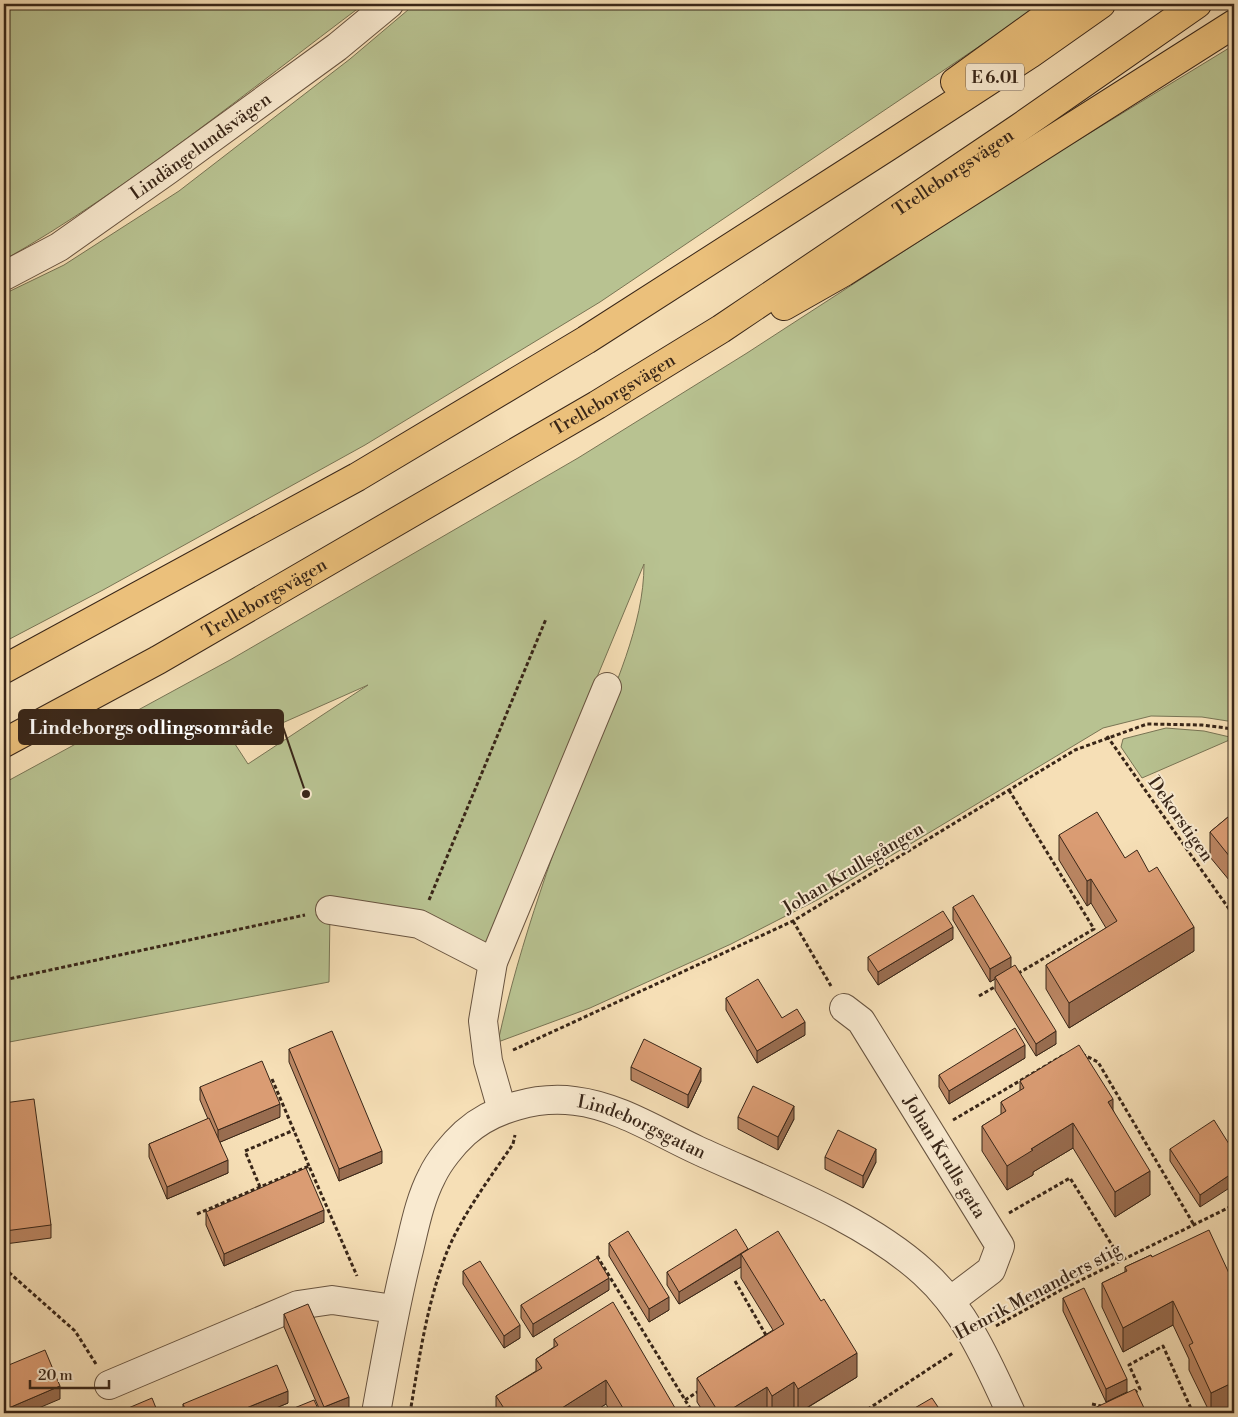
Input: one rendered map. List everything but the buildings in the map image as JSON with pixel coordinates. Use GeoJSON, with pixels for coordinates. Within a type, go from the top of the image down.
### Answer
{"type":"FeatureCollection","features":[{"type":"Feature","properties":{"kind":"highway"},"geometry":{"type":"LineString","coordinates":[[4,669],[397,454],[586,340],[887,148],[950,86],[1063,4]]}},
{"type":"Feature","properties":{"kind":"highway","name":"E 6.01"},"geometry":{"type":"LineString","coordinates":[[887,148],[1030,54],[1101,4]]}},
{"type":"Feature","properties":{"kind":"highway","name":"Trelleborgsvägen"},"geometry":{"type":"LineString","coordinates":[[4,743],[158,660],[589,410],[721,329],[1019,128],[1197,4]]}},
{"type":"Feature","properties":{"kind":"highway"},"geometry":{"type":"LineString","coordinates":[[721,329],[778,309],[844,272],[1234,24]]}},
{"type":"Feature","properties":{"kind":"street","name":"Lindängelundsvägen"},"geometry":{"type":"LineString","coordinates":[[4,276],[59,247],[168,170],[337,47],[388,4]]}},
{"type":"Feature","properties":{"kind":"street"},"geometry":{"type":"LineString","coordinates":[[502,1110],[488,1061],[483,1021],[493,962],[607,687]]}},
{"type":"Feature","properties":{"kind":"street"},"geometry":{"type":"LineString","coordinates":[[330,910],[419,924],[493,962]]}},
{"type":"Feature","properties":{"kind":"street","name":"Johan Krulls gata"},"geometry":{"type":"LineString","coordinates":[[844,1008],[860,1021],[1000,1246],[991,1270],[950,1301]]}},
{"type":"Feature","properties":{"kind":"street","name":"Lindeborgsgatan"},"geometry":{"type":"LineString","coordinates":[[376,1413],[381,1307],[433,1173],[465,1133],[502,1110],[545,1100],[573,1101],[600,1105],[822,1208],[881,1240],[926,1275],[950,1301],[976,1337],[1011,1413]]}},
{"type":"Feature","properties":{"kind":"street"},"geometry":{"type":"LineString","coordinates":[[110,1385],[298,1305],[332,1300],[381,1307]]}},
{"type":"Feature","properties":{"kind":"path"},"geometry":{"type":"LineString","coordinates":[[419,924],[546,619]]}},
{"type":"Feature","properties":{"kind":"path","name":"Johan Krullsgången"},"geometry":{"type":"LineString","coordinates":[[488,1061],[793,921],[1075,750],[1107,736],[1147,724],[1202,725],[1234,729]]}},
{"type":"Feature","properties":{"kind":"path","name":"Dekorstigen"},"geometry":{"type":"LineString","coordinates":[[1107,736],[1234,916]]}},
{"type":"Feature","properties":{"kind":"path"},"geometry":{"type":"LineString","coordinates":[[1010,790],[1094,929],[1012,976]]}},
{"type":"Feature","properties":{"kind":"path"},"geometry":{"type":"LineString","coordinates":[[4,980],[330,910]]}},
{"type":"Feature","properties":{"kind":"path"},"geometry":{"type":"LineString","coordinates":[[793,921],[844,1008]]}},
{"type":"Feature","properties":{"kind":"path"},"geometry":{"type":"LineString","coordinates":[[979,996],[1004,981]]}},
{"type":"Feature","properties":{"kind":"path"},"geometry":{"type":"LineString","coordinates":[[930,1134],[1059,1057],[1070,1053]]}},
{"type":"Feature","properties":{"kind":"path"},"geometry":{"type":"LineString","coordinates":[[1078,1054],[1085,1055],[1098,1062],[1194,1225]]}},
{"type":"Feature","properties":{"kind":"path"},"geometry":{"type":"LineString","coordinates":[[272,1079],[309,1166],[381,1307]]}},
{"type":"Feature","properties":{"kind":"path"},"geometry":{"type":"LineString","coordinates":[[410,1413],[427,1314],[445,1256],[474,1202],[513,1144],[515,1131],[502,1110]]}},
{"type":"Feature","properties":{"kind":"path"},"geometry":{"type":"LineString","coordinates":[[260,1186],[245,1151],[294,1130]]}},
{"type":"Feature","properties":{"kind":"path"},"geometry":{"type":"LineString","coordinates":[[197,1214],[309,1166]]}},
{"type":"Feature","properties":{"kind":"path"},"geometry":{"type":"LineString","coordinates":[[987,1226],[1070,1178],[1122,1262]]}},
{"type":"Feature","properties":{"kind":"path","name":"Henrik Menanders stig"},"geometry":{"type":"LineString","coordinates":[[862,1413],[976,1337],[1061,1290],[1122,1262],[1234,1205]]}},
{"type":"Feature","properties":{"kind":"path"},"geometry":{"type":"LineString","coordinates":[[597,1256],[693,1413]]}},
{"type":"Feature","properties":{"kind":"path"},"geometry":{"type":"LineString","coordinates":[[4,1268],[75,1331],[110,1385]]}},
{"type":"Feature","properties":{"kind":"path"},"geometry":{"type":"LineString","coordinates":[[735,1281],[771,1343]]}},
{"type":"Feature","properties":{"kind":"path"},"geometry":{"type":"LineString","coordinates":[[1130,1395],[1140,1389],[1129,1364],[1163,1346],[1193,1413]]}},
{"type":"Feature","properties":{"kind":"path"},"geometry":{"type":"LineString","coordinates":[[685,1400],[700,1390]]}},
{"type":"Feature","properties":{"kind":"path"},"geometry":{"type":"LineString","coordinates":[[1092,1404],[1104,1406]]}},
{"type":"Feature","properties":{"kind":"green space"},"geometry":{"type":"Polygon","coordinates":[[[4,4],[364,4],[143,170],[51,232],[4,260],[4,4]]]}},
{"type":"Feature","properties":{"kind":"green space"},"geometry":{"type":"Polygon","coordinates":[[[415,4],[1042,4],[600,302],[365,445],[103,590],[4,642],[4,294],[64,265],[179,191],[350,59],[415,4]]]}},
{"type":"Feature","properties":{"kind":"green space"},"geometry":{"type":"Polygon","coordinates":[[[1234,45],[1234,722],[1202,717],[1151,716],[1103,728],[819,899],[731,944],[590,1008],[498,1042],[517,966],[540,892],[633,634],[643,587],[644,564],[485,947],[330,911],[329,982],[4,1043],[4,783],[230,660],[578,458],[747,353],[1026,172],[1234,45]],[[368,685],[235,744],[248,764],[368,685]],[[210,721],[191,724],[164,744],[210,721]]]}},
{"type":"Feature","properties":{"kind":"green space"},"geometry":{"type":"Polygon","coordinates":[[[1166,728],[1204,731],[1234,738],[1142,778],[1121,747],[1123,739],[1166,728]]]}},
{"type":"Feature","properties":{"kind":"place","name":"Lindeborgs odlingsområde"},"geometry":{"type":"Point","coordinates":[306,794]}}]}
